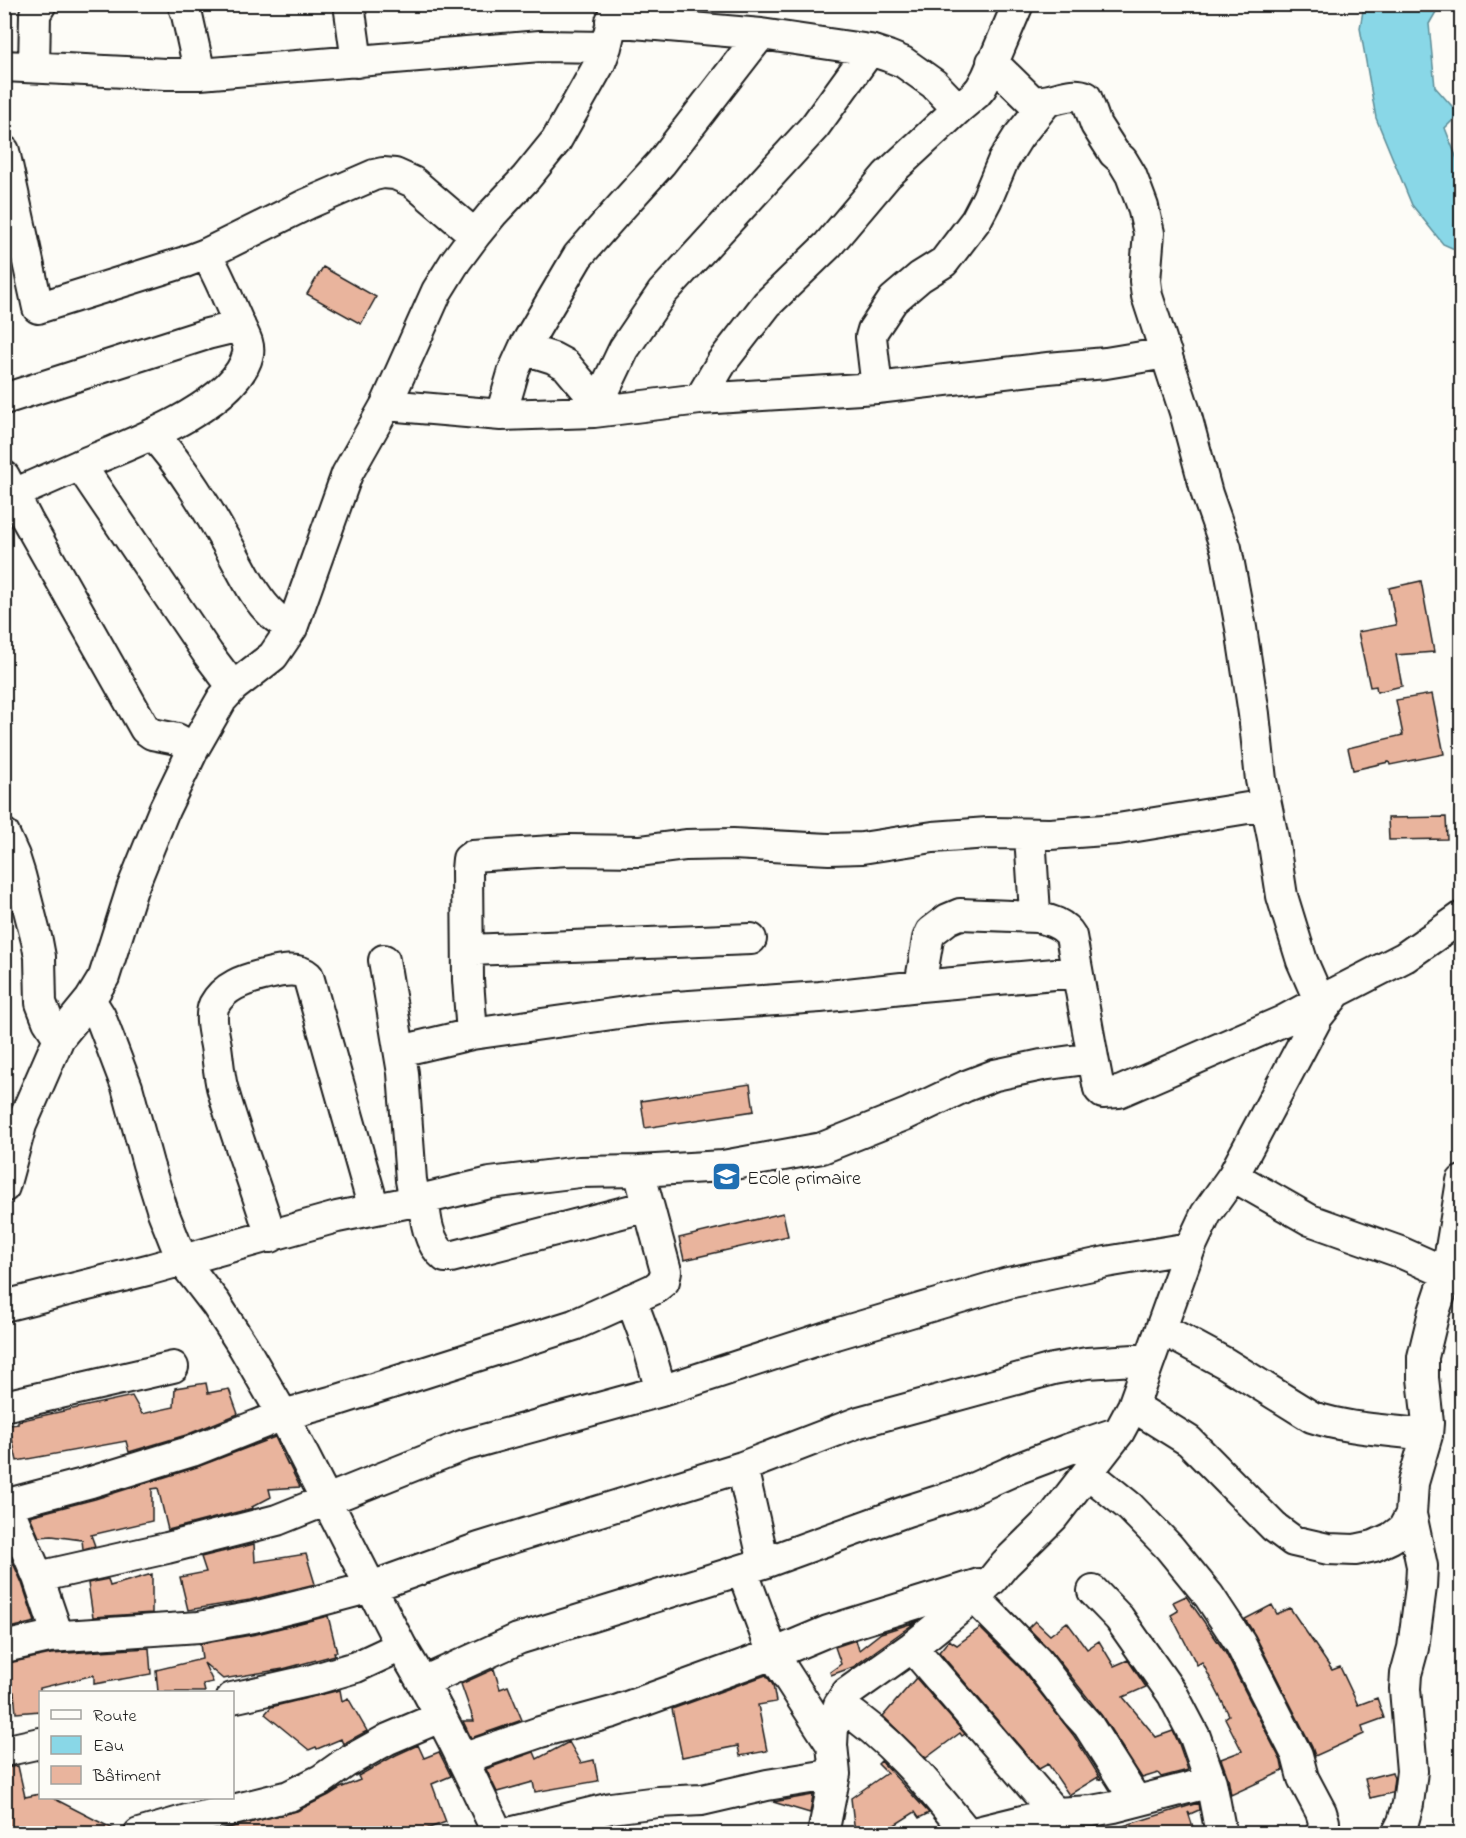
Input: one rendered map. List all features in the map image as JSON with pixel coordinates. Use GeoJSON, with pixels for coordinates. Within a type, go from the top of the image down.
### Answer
{"type":"FeatureCollection","features":[{"type":"Feature","properties":{"kind":"street"},"geometry":{"type":"LineString","coordinates":[[34,67],[35,14],[41,4]]}},
{"type":"Feature","properties":{"kind":"street"},"geometry":{"type":"LineString","coordinates":[[183,4],[200,74]]}},
{"type":"Feature","properties":{"kind":"street"},"geometry":{"type":"LineString","coordinates":[[350,4],[357,62]]}},
{"type":"Feature","properties":{"kind":"street"},"geometry":{"type":"LineString","coordinates":[[700,399],[722,362],[767,304],[828,245],[887,175],[978,92],[987,77],[1018,4]]}},
{"type":"Feature","properties":{"kind":"street"},"geometry":{"type":"LineString","coordinates":[[4,66],[200,74],[540,46],[611,24],[761,34],[870,50],[903,62],[933,84],[958,109]]}},
{"type":"Feature","properties":{"kind":"street"},"geometry":{"type":"LineString","coordinates":[[4,1187],[21,1125],[59,1038],[90,1000],[104,977],[132,888],[164,810],[212,714],[233,687],[273,656],[292,628],[347,474],[386,405],[438,291],[455,262],[475,235],[556,141],[593,76],[611,24]]}},
{"type":"Feature","properties":{"kind":"street"},"geometry":{"type":"LineString","coordinates":[[501,415],[514,370],[525,346],[578,256],[661,164],[761,34]]}},
{"type":"Feature","properties":{"kind":"street"},"geometry":{"type":"LineString","coordinates":[[598,404],[624,349],[662,293],[815,126],[870,50]]}},
{"type":"Feature","properties":{"kind":"street"},"geometry":{"type":"LineString","coordinates":[[992,62],[1031,100],[1047,101],[1077,95],[1086,97],[1096,125],[1131,175],[1143,207],[1149,233],[1145,281],[1147,296],[1228,559],[1254,714],[1261,780],[1285,907],[1302,960],[1328,997]]}},
{"type":"Feature","properties":{"kind":"street"},"geometry":{"type":"LineString","coordinates":[[877,388],[871,337],[873,330],[893,300],[920,277],[944,262],[976,220],[1003,161],[1018,137],[1047,101]]}},
{"type":"Feature","properties":{"kind":"street"},"geometry":{"type":"LineString","coordinates":[[4,151],[38,308],[206,254],[307,204],[382,173],[395,174],[413,182],[475,235]]}},
{"type":"Feature","properties":{"kind":"street"},"geometry":{"type":"LineString","coordinates":[[195,748],[177,740],[152,734],[146,729],[12,506],[80,465],[153,435],[223,393],[230,385],[248,354],[247,341],[227,294],[206,254]]}},
{"type":"Feature","properties":{"kind":"street"},"geometry":{"type":"LineString","coordinates":[[4,399],[240,326]]}},
{"type":"Feature","properties":{"kind":"street"},"geometry":{"type":"LineString","coordinates":[[525,346],[566,365],[598,404]]}},
{"type":"Feature","properties":{"kind":"street"},"geometry":{"type":"LineString","coordinates":[[386,405],[501,415],[598,404],[877,388],[1106,363],[1166,353]]}},
{"type":"Feature","properties":{"kind":"street"},"geometry":{"type":"LineString","coordinates":[[153,435],[176,462],[201,499],[261,602],[272,615],[292,628]]}},
{"type":"Feature","properties":{"kind":"street"},"geometry":{"type":"LineString","coordinates":[[80,465],[208,654],[233,687]]}},
{"type":"Feature","properties":{"kind":"street"},"geometry":{"type":"LineString","coordinates":[[472,1034],[468,980],[467,862],[472,856],[568,850],[640,851],[686,845],[862,848],[933,837],[988,833],[1030,835],[1118,829],[1266,805]]}},
{"type":"Feature","properties":{"kind":"street"},"geometry":{"type":"LineString","coordinates":[[4,834],[14,856],[37,940],[40,957],[41,1003],[48,1021],[59,1038]]}},
{"type":"Feature","properties":{"kind":"street"},"geometry":{"type":"LineString","coordinates":[[1030,835],[1037,917]]}},
{"type":"Feature","properties":{"kind":"street"},"geometry":{"type":"LineString","coordinates":[[920,986],[928,939],[931,932],[948,919],[960,914],[1048,919],[1068,930],[1071,936],[1099,1089],[1103,1093],[1119,1092],[1283,1021],[1405,957],[1461,917]]}},
{"type":"Feature","properties":{"kind":"street"},"geometry":{"type":"LineString","coordinates":[[469,950],[751,939]]}},
{"type":"Feature","properties":{"kind":"street"},"geometry":{"type":"LineString","coordinates":[[384,960],[400,1051],[419,1200],[431,1238],[441,1254],[451,1257],[648,1206]]}},
{"type":"Feature","properties":{"kind":"street"},"geometry":{"type":"LineString","coordinates":[[271,1237],[223,1088],[212,1028],[213,1010],[223,993],[232,986],[272,973],[302,971],[308,976],[374,1209]]}},
{"type":"Feature","properties":{"kind":"street"},"geometry":{"type":"LineString","coordinates":[[400,1051],[472,1034],[647,1010],[820,998],[920,986],[1077,972]]}},
{"type":"Feature","properties":{"kind":"street"},"geometry":{"type":"LineString","coordinates":[[823,1833],[833,1760],[833,1727],[839,1705],[847,1693],[912,1647],[983,1589],[1053,1517],[1119,1432],[1133,1406],[1190,1248],[1206,1214],[1233,1176],[1328,997]]}},
{"type":"Feature","properties":{"kind":"street"},"geometry":{"type":"LineString","coordinates":[[90,1000],[100,1016],[127,1087],[163,1212],[182,1260],[216,1304],[283,1415],[401,1646],[423,1682],[498,1833]]}},
{"type":"Feature","properties":{"kind":"street"},"geometry":{"type":"LineString","coordinates":[[4,1306],[271,1237],[338,1217],[490,1183],[579,1172],[723,1166],[822,1148],[995,1075],[1042,1065],[1094,1058]]}},
{"type":"Feature","properties":{"kind":"street"},"geometry":{"type":"LineString","coordinates":[[58,1636],[38,1577],[6,1505],[91,1482],[192,1450],[283,1415],[338,1400],[574,1325],[654,1289],[664,1281],[666,1271],[639,1171]]}},
{"type":"Feature","properties":{"kind":"street"},"geometry":{"type":"LineString","coordinates":[[1233,1176],[1310,1220],[1400,1252],[1447,1274]]}},
{"type":"Feature","properties":{"kind":"street"},"geometry":{"type":"LineString","coordinates":[[1397,1833],[1408,1804],[1412,1771],[1405,1689],[1421,1587],[1422,1566],[1411,1514],[1413,1483],[1427,1435],[1423,1357],[1434,1312],[1447,1274],[1461,1181]]}},
{"type":"Feature","properties":{"kind":"street"},"geometry":{"type":"LineString","coordinates":[[38,1577],[277,1520],[462,1446],[661,1391],[836,1334],[1008,1283],[1106,1262],[1190,1248]]}},
{"type":"Feature","properties":{"kind":"street"},"geometry":{"type":"LineString","coordinates":[[631,1299],[648,1345],[661,1391]]}},
{"type":"Feature","properties":{"kind":"street"},"geometry":{"type":"LineString","coordinates":[[1162,1329],[1224,1363],[1312,1417],[1326,1422],[1427,1435]]}},
{"type":"Feature","properties":{"kind":"street"},"geometry":{"type":"LineString","coordinates":[[4,1647],[58,1636],[199,1627],[254,1617],[371,1587],[479,1548],[742,1467],[859,1422],[1024,1376],[1087,1364],[1150,1359]]}},
{"type":"Feature","properties":{"kind":"street"},"geometry":{"type":"LineString","coordinates":[[4,1406],[173,1367]]}},
{"type":"Feature","properties":{"kind":"street"},"geometry":{"type":"LineString","coordinates":[[1133,1406],[1189,1441],[1274,1527],[1293,1541],[1328,1549],[1355,1550],[1374,1546],[1391,1538],[1402,1529],[1411,1514]]}},
{"type":"Feature","properties":{"kind":"street"},"geometry":{"type":"LineString","coordinates":[[423,1682],[518,1639],[753,1566],[963,1493],[1019,1468],[1119,1432]]}},
{"type":"Feature","properties":{"kind":"street"},"geometry":{"type":"LineString","coordinates":[[742,1467],[753,1566],[773,1654],[833,1760]]}},
{"type":"Feature","properties":{"kind":"street"},"geometry":{"type":"LineString","coordinates":[[1088,1473],[1131,1507],[1168,1546],[1216,1606],[1240,1643],[1297,1755],[1303,1778],[1321,1812],[1324,1822],[1322,1833]]}},
{"type":"Feature","properties":{"kind":"street"},"geometry":{"type":"LineString","coordinates":[[462,1759],[540,1732],[613,1712],[773,1654],[828,1631],[983,1589]]}},
{"type":"Feature","properties":{"kind":"street"},"geometry":{"type":"LineString","coordinates":[[983,1589],[1036,1661],[1088,1725],[1136,1801]]}},
{"type":"Feature","properties":{"kind":"street"},"geometry":{"type":"LineString","coordinates":[[1093,1591],[1119,1618],[1173,1695],[1195,1737],[1211,1782],[1221,1833]]}},
{"type":"Feature","properties":{"kind":"street"},"geometry":{"type":"LineString","coordinates":[[234,1698],[312,1680],[356,1667],[401,1646]]}},
{"type":"Feature","properties":{"kind":"street"},"geometry":{"type":"LineString","coordinates":[[912,1647],[1055,1813]]}},
{"type":"Feature","properties":{"kind":"street"},"geometry":{"type":"LineString","coordinates":[[839,1705],[860,1718],[891,1745],[968,1833],[1055,1813],[1092,1811],[1211,1782]]}},
{"type":"Feature","properties":{"kind":"street"},"geometry":{"type":"LineString","coordinates":[[139,1833],[289,1796],[321,1780],[388,1738],[440,1718]]}},
{"type":"Feature","properties":{"kind":"street"},"geometry":{"type":"LineString","coordinates":[[4,1751],[39,1743]]}},
{"type":"Feature","properties":{"kind":"street"},"geometry":{"type":"LineString","coordinates":[[505,1833],[611,1808],[658,1802],[702,1800],[767,1785],[833,1760]]}},
{"type":"Feature","properties":{"kind":"water"},"geometry":{"type":"Polygon","coordinates":[[[1364,5],[1440,5],[1429,24],[1435,87],[1459,114],[1445,128],[1461,169],[1461,252],[1443,244],[1412,205],[1376,118],[1360,28],[1364,5]]]}},
{"type":"Feature","properties":{"kind":"building"},"geometry":{"type":"Polygon","coordinates":[[[323,267],[376,297],[361,324],[307,294],[323,267]]]}},
{"type":"Feature","properties":{"kind":"building"},"geometry":{"type":"Polygon","coordinates":[[[1421,581],[1434,652],[1396,655],[1402,686],[1377,692],[1376,686],[1370,687],[1358,632],[1396,625],[1389,588],[1421,581]]]}},
{"type":"Feature","properties":{"kind":"building"},"geometry":{"type":"Polygon","coordinates":[[[1432,694],[1444,754],[1353,770],[1348,748],[1403,735],[1396,700],[1432,694]]]}},
{"type":"Feature","properties":{"kind":"building"},"geometry":{"type":"Polygon","coordinates":[[[1446,817],[1447,839],[1389,840],[1388,818],[1446,817]]]}},
{"type":"Feature","properties":{"kind":"building"},"geometry":{"type":"Polygon","coordinates":[[[750,1084],[754,1111],[645,1128],[641,1101],[750,1084]]]}},
{"type":"Feature","properties":{"kind":"building"},"geometry":{"type":"Polygon","coordinates":[[[783,1213],[788,1236],[684,1260],[679,1238],[783,1213]]]}},
{"type":"Feature","properties":{"kind":"building"},"geometry":{"type":"Polygon","coordinates":[[[206,1383],[208,1393],[229,1389],[238,1414],[186,1435],[129,1452],[126,1441],[17,1461],[9,1425],[18,1424],[18,1421],[132,1396],[142,1414],[174,1407],[175,1388],[206,1383]]]}},
{"type":"Feature","properties":{"kind":"building"},"geometry":{"type":"Polygon","coordinates":[[[275,1437],[300,1487],[269,1489],[271,1497],[253,1508],[168,1530],[158,1488],[152,1489],[152,1521],[91,1535],[95,1546],[83,1549],[82,1540],[52,1536],[39,1537],[30,1516],[95,1499],[197,1467],[275,1437]]]}},
{"type":"Feature","properties":{"kind":"building"},"geometry":{"type":"Polygon","coordinates":[[[4,1543],[22,1583],[35,1622],[10,1628],[4,1613],[4,1543]]]}},
{"type":"Feature","properties":{"kind":"building"},"geometry":{"type":"Polygon","coordinates":[[[254,1544],[255,1562],[306,1554],[315,1584],[250,1600],[188,1610],[180,1577],[206,1572],[201,1557],[254,1544]]]}},
{"type":"Feature","properties":{"kind":"building"},"geometry":{"type":"Polygon","coordinates":[[[152,1574],[152,1613],[93,1617],[88,1583],[108,1579],[110,1586],[152,1574]]]}},
{"type":"Feature","properties":{"kind":"building"},"geometry":{"type":"Polygon","coordinates":[[[1186,1596],[1225,1652],[1281,1761],[1283,1771],[1231,1795],[1221,1759],[1242,1751],[1225,1718],[1229,1715],[1202,1662],[1197,1665],[1171,1615],[1178,1611],[1173,1602],[1186,1596]]]}},
{"type":"Feature","properties":{"kind":"building"},"geometry":{"type":"Polygon","coordinates":[[[1272,1605],[1277,1614],[1290,1608],[1332,1670],[1340,1667],[1358,1705],[1377,1698],[1384,1718],[1362,1726],[1364,1734],[1315,1756],[1245,1619],[1272,1605]]]}},
{"type":"Feature","properties":{"kind":"building"},"geometry":{"type":"Polygon","coordinates":[[[328,1616],[337,1652],[334,1652],[335,1655],[283,1669],[223,1679],[204,1663],[213,1682],[203,1684],[205,1691],[158,1691],[156,1670],[202,1659],[200,1644],[257,1634],[328,1616]]]}},
{"type":"Feature","properties":{"kind":"building"},"geometry":{"type":"Polygon","coordinates":[[[1035,1621],[1050,1635],[1067,1622],[1087,1649],[1099,1641],[1114,1666],[1128,1660],[1146,1687],[1123,1697],[1156,1737],[1173,1731],[1188,1770],[1161,1777],[1158,1773],[1142,1778],[1102,1716],[1051,1651],[1028,1628],[1035,1621]]]}},
{"type":"Feature","properties":{"kind":"building"},"geometry":{"type":"Polygon","coordinates":[[[916,1622],[853,1667],[831,1675],[830,1672],[841,1664],[835,1647],[856,1640],[859,1650],[881,1633],[916,1622]]]}},
{"type":"Feature","properties":{"kind":"building"},"geometry":{"type":"Polygon","coordinates":[[[980,1628],[1024,1672],[1074,1736],[1101,1779],[1098,1780],[1098,1777],[1069,1795],[1048,1764],[1039,1769],[939,1652],[949,1640],[957,1645],[980,1628]]]}},
{"type":"Feature","properties":{"kind":"building"},"geometry":{"type":"Polygon","coordinates":[[[149,1648],[151,1674],[94,1684],[94,1675],[40,1688],[39,1711],[16,1713],[14,1692],[4,1693],[4,1664],[51,1654],[149,1648]]]}},
{"type":"Feature","properties":{"kind":"building"},"geometry":{"type":"Polygon","coordinates":[[[494,1669],[500,1689],[508,1686],[522,1720],[471,1738],[463,1721],[474,1721],[461,1684],[494,1669]]]}},
{"type":"Feature","properties":{"kind":"building"},"geometry":{"type":"Polygon","coordinates":[[[766,1675],[773,1685],[776,1702],[758,1705],[767,1751],[740,1756],[738,1746],[682,1757],[672,1709],[766,1675]]]}},
{"type":"Feature","properties":{"kind":"building"},"geometry":{"type":"Polygon","coordinates":[[[916,1678],[965,1734],[962,1736],[960,1733],[926,1758],[883,1716],[916,1678]]]}},
{"type":"Feature","properties":{"kind":"building"},"geometry":{"type":"Polygon","coordinates":[[[340,1690],[342,1701],[348,1698],[367,1731],[343,1744],[341,1739],[309,1750],[265,1714],[271,1707],[340,1690]]]}},
{"type":"Feature","properties":{"kind":"building"},"geometry":{"type":"Polygon","coordinates":[[[569,1742],[581,1763],[594,1760],[598,1781],[535,1792],[533,1782],[497,1792],[486,1769],[534,1752],[537,1759],[569,1742]]]}},
{"type":"Feature","properties":{"kind":"building"},"geometry":{"type":"Polygon","coordinates":[[[418,1745],[424,1758],[439,1752],[451,1776],[432,1784],[446,1822],[415,1833],[220,1833],[220,1830],[297,1811],[360,1780],[358,1776],[418,1745]]]}},
{"type":"Feature","properties":{"kind":"building"},"geometry":{"type":"Polygon","coordinates":[[[881,1761],[929,1813],[919,1818],[915,1812],[882,1833],[855,1833],[851,1798],[887,1773],[878,1764],[881,1761]]]}},
{"type":"Feature","properties":{"kind":"building"},"geometry":{"type":"Polygon","coordinates":[[[18,1766],[25,1797],[39,1794],[39,1799],[55,1799],[121,1833],[4,1833],[4,1768],[18,1766]]]}},
{"type":"Feature","properties":{"kind":"building"},"geometry":{"type":"Polygon","coordinates":[[[1392,1772],[1394,1778],[1392,1793],[1370,1798],[1365,1779],[1392,1772]]]}},
{"type":"Feature","properties":{"kind":"building"},"geometry":{"type":"Polygon","coordinates":[[[813,1795],[810,1813],[773,1802],[813,1795]]]}},
{"type":"Feature","properties":{"kind":"building"},"geometry":{"type":"Polygon","coordinates":[[[1198,1803],[1199,1810],[1190,1814],[1188,1812],[1195,1833],[1113,1833],[1113,1829],[1198,1803]]]}},
{"type":"Feature","properties":{"kind":"place","name":"Ecole primaire"},"geometry":{"type":"Point","coordinates":[726,1177]}}]}
